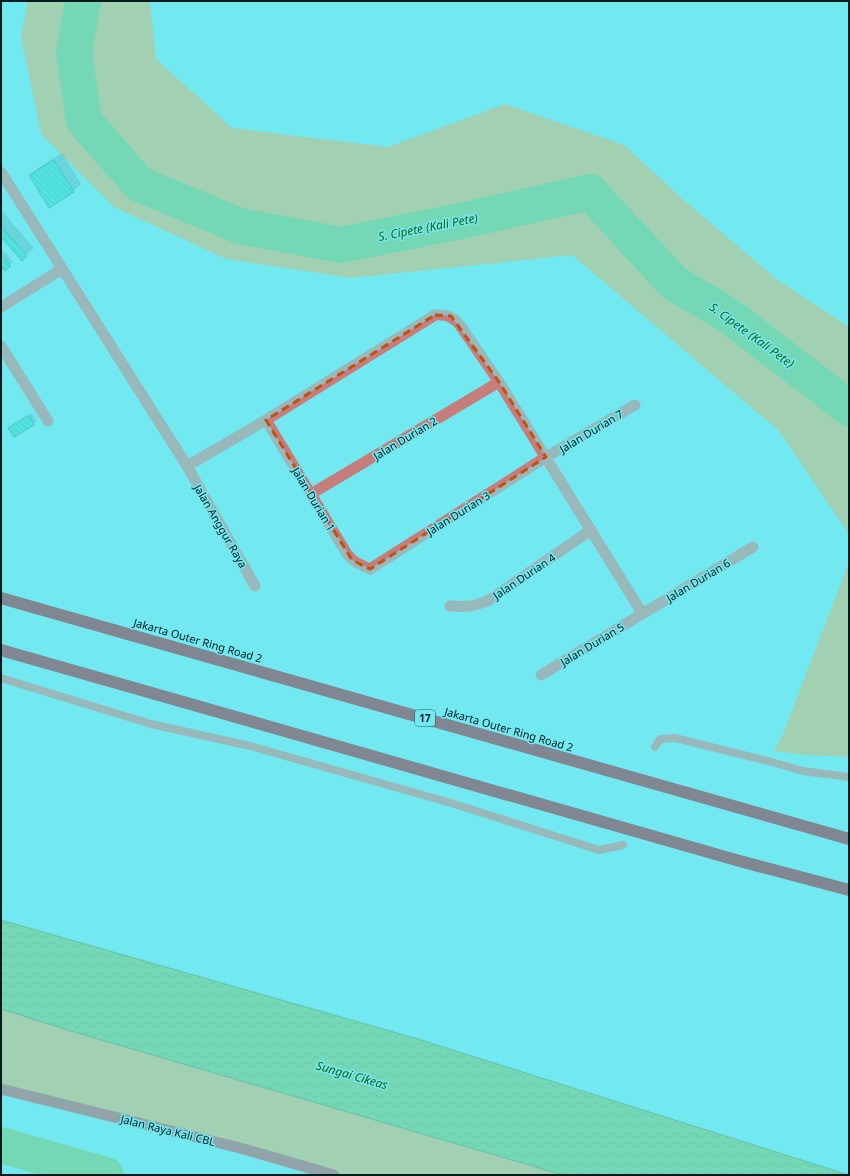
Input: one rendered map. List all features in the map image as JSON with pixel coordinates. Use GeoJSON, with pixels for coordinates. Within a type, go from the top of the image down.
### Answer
{"type":"FeatureCollection","features":[{"type":"Feature","properties":{"kind":"highway","name":"Jakarta Outer Ring Road 2"},"geometry":{"type":"LineString","coordinates":[[1,598],[849,839]]}},
{"type":"Feature","properties":{"kind":"highway"},"geometry":{"type":"LineString","coordinates":[[1,650],[729,858],[849,890]]}},
{"type":"Feature","properties":{"kind":"main road","name":"Jalan Raya Kali CBL"},"geometry":{"type":"LineString","coordinates":[[1,1089],[240,1148],[334,1175]]}},
{"type":"Feature","properties":{"kind":"street","name":"Jalan Anggur Raya"},"geometry":{"type":"LineString","coordinates":[[1,172],[187,466],[255,586]]}},
{"type":"Feature","properties":{"kind":"street"},"geometry":{"type":"LineString","coordinates":[[1,308],[62,269]]}},
{"type":"Feature","properties":{"kind":"street"},"geometry":{"type":"LineString","coordinates":[[187,466],[266,420],[435,315],[442,314],[451,316],[456,320],[499,382],[642,613]]}},
{"type":"Feature","properties":{"kind":"street"},"geometry":{"type":"LineString","coordinates":[[1,346],[48,421]]}},
{"type":"Feature","properties":{"kind":"street","name":"Jalan Durian 2"},"geometry":{"type":"LineString","coordinates":[[311,494],[499,382]]}},
{"type":"Feature","properties":{"kind":"street","name":"Jalan Durian 7"},"geometry":{"type":"LineString","coordinates":[[546,457],[635,405]]}},
{"type":"Feature","properties":{"kind":"street","name":"Jalan Durian 1"},"geometry":{"type":"LineString","coordinates":[[266,420],[347,554],[352,560],[370,569]]}},
{"type":"Feature","properties":{"kind":"street","name":"Jalan Durian 3"},"geometry":{"type":"LineString","coordinates":[[370,569],[546,457]]}},
{"type":"Feature","properties":{"kind":"street","name":"Jalan Durian 4"},"geometry":{"type":"LineString","coordinates":[[450,606],[476,606],[489,600],[592,530]]}},
{"type":"Feature","properties":{"kind":"street","name":"Jalan Durian 6"},"geometry":{"type":"LineString","coordinates":[[642,613],[754,547]]}},
{"type":"Feature","properties":{"kind":"street","name":"Jalan Durian 5"},"geometry":{"type":"LineString","coordinates":[[541,674],[642,613]]}},
{"type":"Feature","properties":{"kind":"lane"},"geometry":{"type":"LineString","coordinates":[[1,678],[151,724],[250,746],[444,801],[598,850],[623,845]]}},
{"type":"Feature","properties":{"kind":"lane"},"geometry":{"type":"LineString","coordinates":[[655,747],[660,739],[674,738],[768,760],[803,771],[848,777]]}},
{"type":"Feature","properties":{"kind":"highlighted area"},"geometry":{"type":"Polygon","coordinates":[[[435,315],[451,316],[499,382],[546,457],[370,569],[352,560],[266,420],[435,315]]]}},
{"type":"Feature","properties":{"kind":"shaded area"},"geometry":{"type":"Polygon","coordinates":[[[28,1],[150,1],[156,59],[232,128],[388,147],[505,104],[624,145],[687,203],[779,281],[849,327],[849,534],[779,431],[572,255],[351,278],[226,259],[114,207],[41,134],[21,36],[28,1]]]}},
{"type":"Feature","properties":{"kind":"shaded area"},"geometry":{"type":"Polygon","coordinates":[[[849,562],[849,757],[806,755],[774,751],[783,734],[849,562]]]}},
{"type":"Feature","properties":{"kind":"shaded area"},"geometry":{"type":"Polygon","coordinates":[[[1,1007],[579,1175],[320,1175],[1,1087],[1,1007]]]}},
{"type":"Feature","properties":{"kind":"water","name":"Sungai Cikeas"},"geometry":{"type":"Polygon","coordinates":[[[1,920],[418,1039],[849,1175],[563,1175],[74,1032],[1,1009],[1,920]]]}},
{"type":"Feature","properties":{"kind":"building"},"geometry":{"type":"Polygon","coordinates":[[[54,160],[74,192],[49,208],[29,175],[54,160]]]}},
{"type":"Feature","properties":{"kind":"building"},"geometry":{"type":"Polygon","coordinates":[[[1,226],[27,256],[22,261],[1,237],[1,226]]]}},
{"type":"Feature","properties":{"kind":"building"},"geometry":{"type":"Polygon","coordinates":[[[1,255],[11,266],[5,271],[1,266],[1,255]]]}},
{"type":"Feature","properties":{"kind":"building"},"geometry":{"type":"Polygon","coordinates":[[[29,415],[34,425],[14,437],[8,428],[29,415]]]}},
{"type":"Feature","properties":{"kind":"waterway","name":"S. Cipete (Kali Pete)"},"geometry":{"type":"LineString","coordinates":[[83,1],[74,53],[84,121],[139,184],[240,226],[341,245],[461,221],[590,192],[674,283],[728,315],[849,408]]}},
{"type":"Feature","properties":{"kind":"waterway"},"geometry":{"type":"LineString","coordinates":[[1,1145],[106,1175]]}}]}
